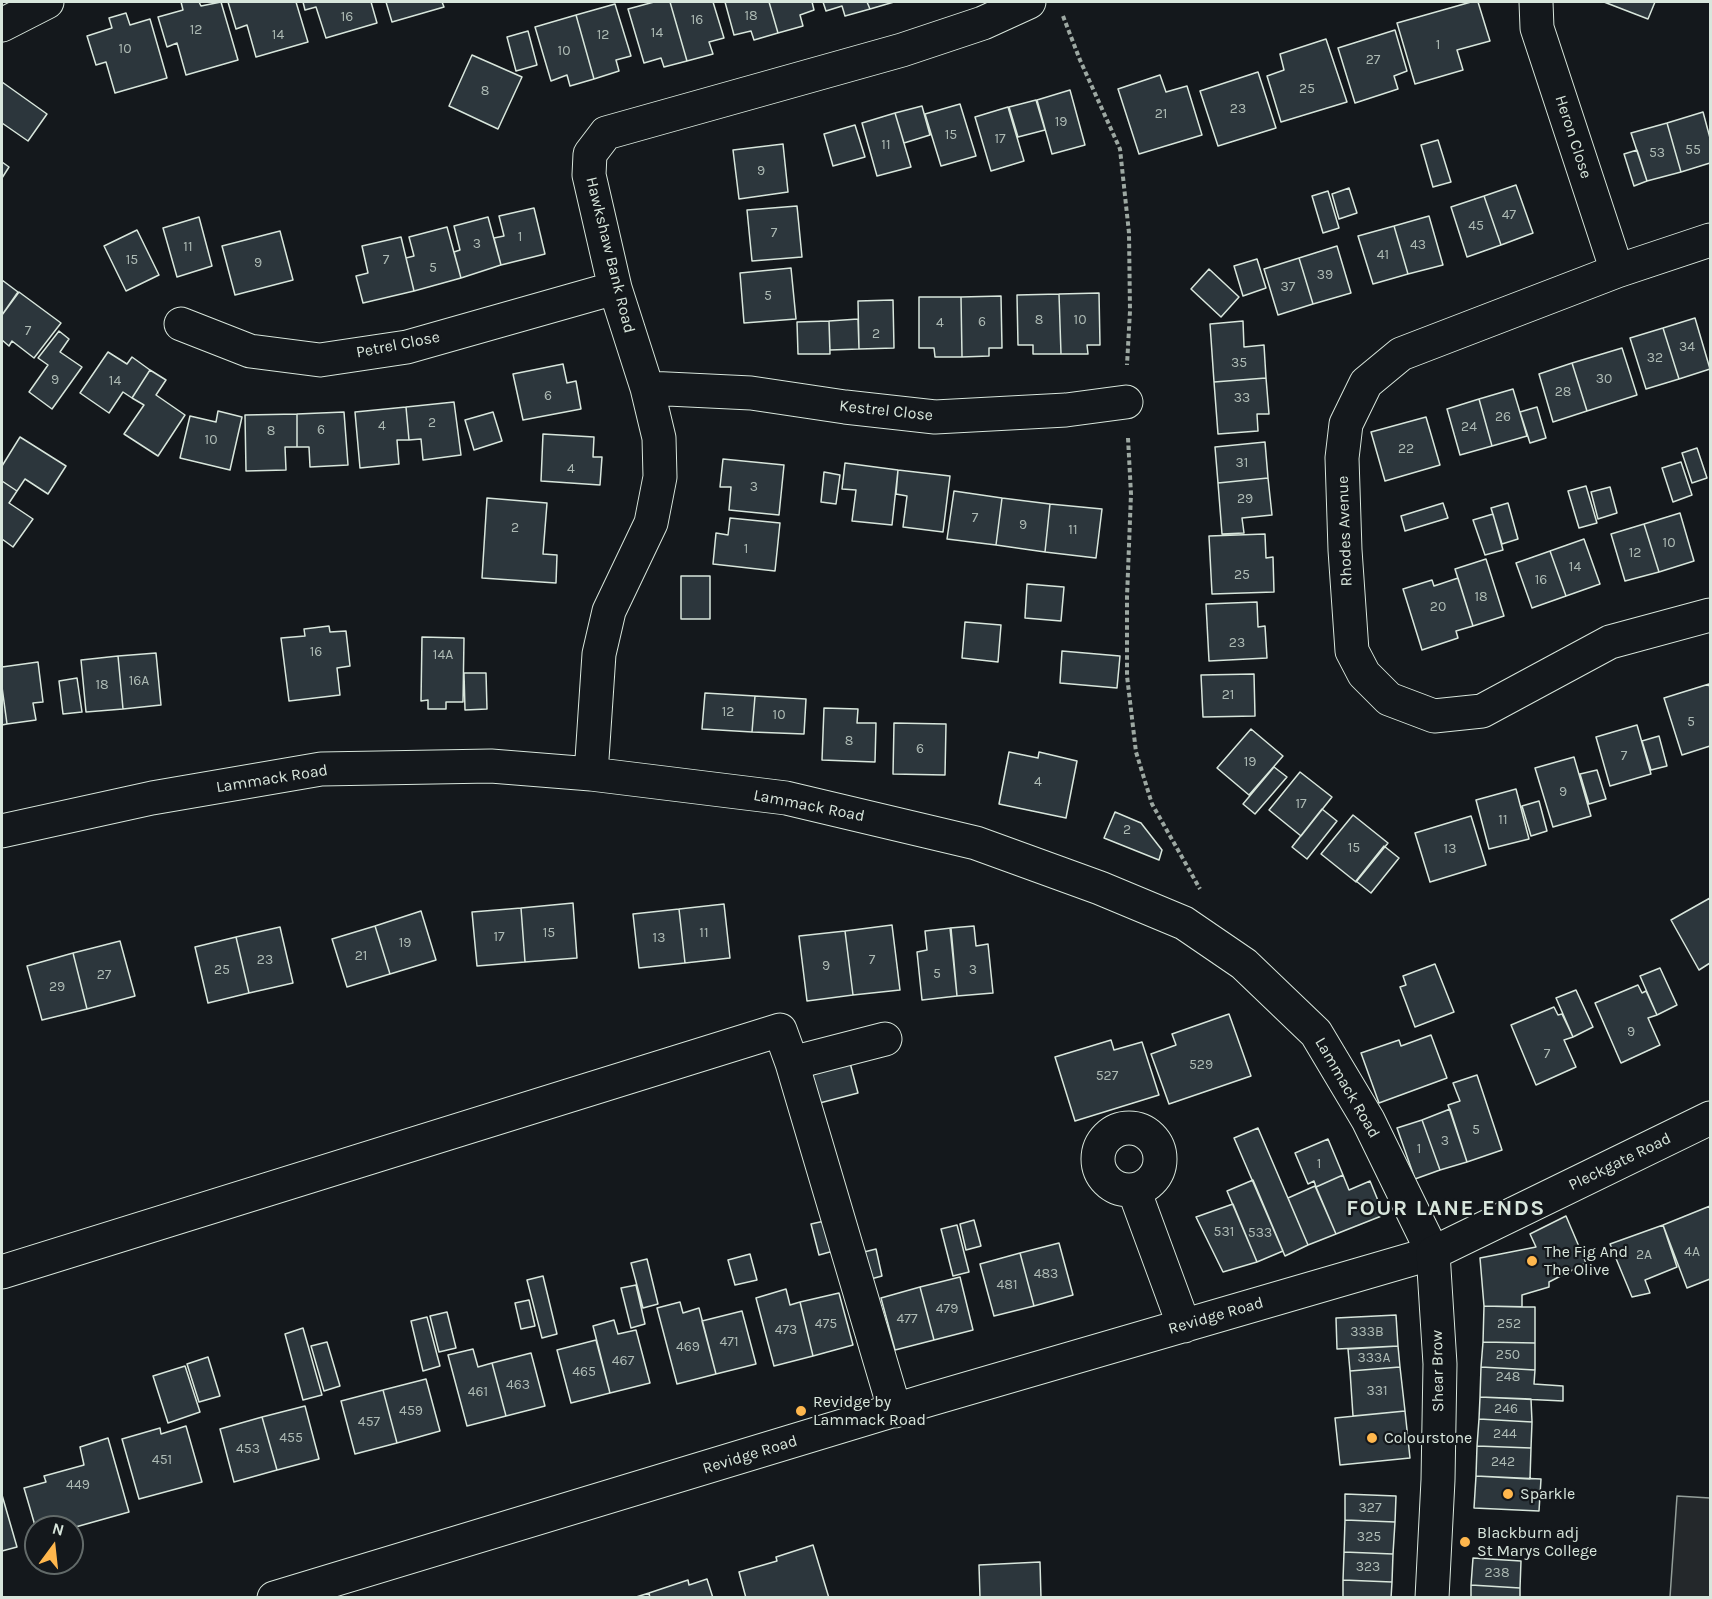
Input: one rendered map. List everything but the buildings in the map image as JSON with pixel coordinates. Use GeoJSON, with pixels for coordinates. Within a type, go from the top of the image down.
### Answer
{"type":"FeatureCollection","features":[{"type":"Feature","properties":{"kind":"street"},"geometry":{"type":"LineString","coordinates":[[2,25],[47,2]]}},
{"type":"Feature","properties":{"kind":"street","name":"Hawkshaw Bank Road"},"geometry":{"type":"LineString","coordinates":[[591,774],[599,654],[609,611],[651,523],[660,477],[659,438],[647,388],[615,288],[589,175],[590,154],[606,133],[902,50],[983,23],[1029,2]]}},
{"type":"Feature","properties":{"kind":"street","name":"Heron Close"},"geometry":{"type":"LineString","coordinates":[[1536,2],[1537,28],[1617,271]]}},
{"type":"Feature","properties":{"kind":"street","name":"Rhodes Avenue"},"geometry":{"type":"LineString","coordinates":[[1710,240],[1617,271],[1401,354],[1366,383],[1346,424],[1342,458],[1352,651],[1364,674],[1389,699],[1434,716],[1482,711],[1610,642],[1710,615]]}},
{"type":"Feature","properties":{"kind":"street","name":"Petrel Close"},"geometry":{"type":"LineString","coordinates":[[181,324],[250,351],[320,360],[407,347],[615,288]]}},
{"type":"Feature","properties":{"kind":"street","name":"Kestrel Close"},"geometry":{"type":"LineString","coordinates":[[647,388],[751,393],[935,417],[1066,410],[1126,402]]}},
{"type":"Feature","properties":{"kind":"street","name":"Lammack Road"},"geometry":{"type":"LineString","coordinates":[[2,831],[152,798],[321,769],[491,766],[591,774],[786,798],[976,843],[1100,888],[1184,923],[1244,964],[1316,1033],[1368,1120],[1433,1253]]}},
{"type":"Feature","properties":{"kind":"street"},"geometry":{"type":"LineString","coordinates":[[2,1272],[780,1030],[792,1063],[896,1411]]}},
{"type":"Feature","properties":{"kind":"street"},"geometry":{"type":"LineString","coordinates":[[792,1063],[885,1039]]}},
{"type":"Feature","properties":{"kind":"street","name":"Pleckgate Road"},"geometry":{"type":"LineString","coordinates":[[1433,1253],[1710,1118]]}},
{"type":"Feature","properties":{"kind":"street"},"geometry":{"type":"LineString","coordinates":[[1134,1190],[1184,1326]]}},
{"type":"Feature","properties":{"kind":"street","name":"Revidge Road"},"geometry":{"type":"LineString","coordinates":[[274,1598],[1433,1253]]}},
{"type":"Feature","properties":{"kind":"street","name":"Shear Brow"},"geometry":{"type":"LineString","coordinates":[[1432,1598],[1438,1480],[1440,1364],[1433,1253]]}},
{"type":"Feature","properties":{"kind":"path"},"geometry":{"type":"LineString","coordinates":[[1062,11],[1080,60],[1120,149],[1130,233],[1130,311],[1126,402],[1131,494],[1126,597],[1127,676],[1136,752],[1152,804],[1203,894]]}},
{"type":"Feature","properties":{"kind":"shaded area"},"geometry":{"type":"Polygon","coordinates":[[[1677,1496],[1710,1498],[1710,1597],[1670,1597],[1677,1496]]]}},
{"type":"Feature","properties":{"kind":"place","name":"The Fig And The Olive"},"geometry":{"type":"Point","coordinates":[1532,1261]}},
{"type":"Feature","properties":{"kind":"place","name":"Revidge by Lammack Road"},"geometry":{"type":"Point","coordinates":[801,1411]}},
{"type":"Feature","properties":{"kind":"place","name":"Colourstone"},"geometry":{"type":"Point","coordinates":[1372,1438]}},
{"type":"Feature","properties":{"kind":"place","name":"Sparkle"},"geometry":{"type":"Point","coordinates":[1508,1494]}},
{"type":"Feature","properties":{"kind":"place","name":"Blackburn adj St Marys College"},"geometry":{"type":"Point","coordinates":[1465,1542]}},
{"type":"Feature","properties":{"kind":"district","name":"FOUR LANE ENDS"},"geometry":{"type":"Point","coordinates":[1446,1209]}}]}
